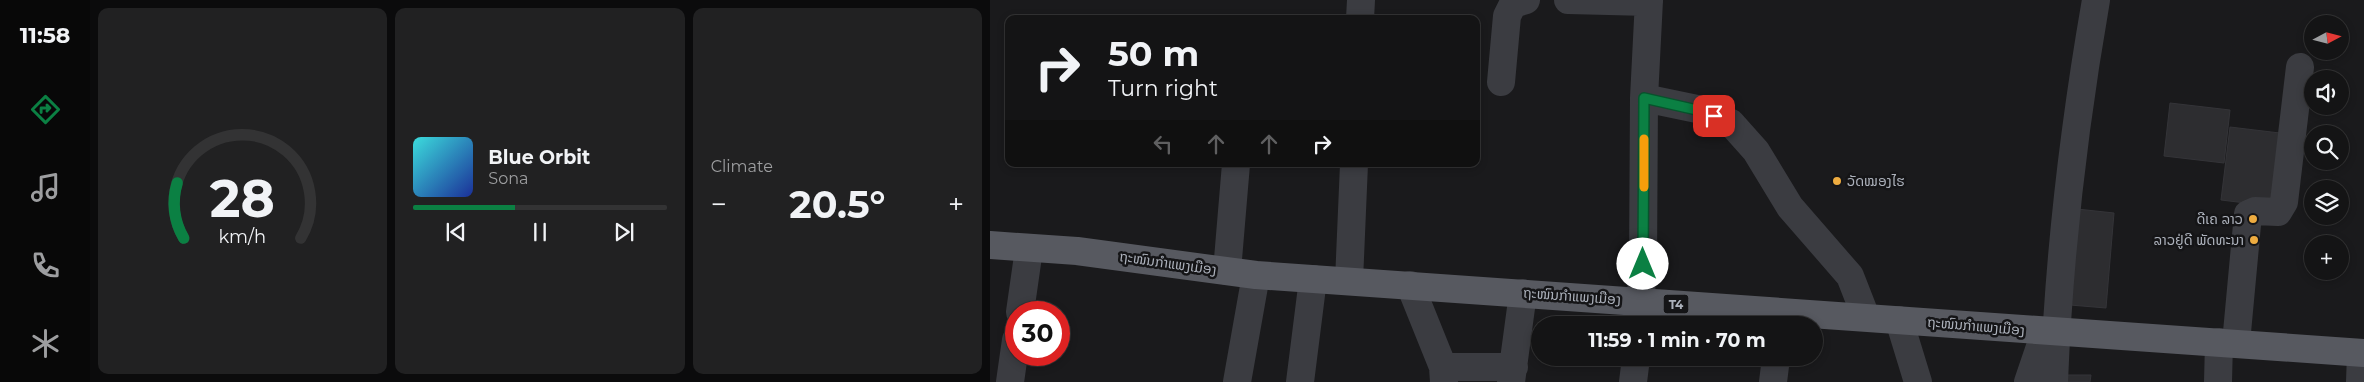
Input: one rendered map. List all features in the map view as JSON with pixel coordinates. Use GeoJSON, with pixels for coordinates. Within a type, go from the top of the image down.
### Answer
{"type":"FeatureCollection","features":[{"type":"Feature","properties":{"kind":"main road","name":"ຖະໜົນກຳແພງເມືອງ"},"geometry":{"type":"LineString","coordinates":[[990,245],[1077,251],[1256,275],[1523,293],[1640,313],[1725,316]]}},
{"type":"Feature","properties":{"kind":"main road","name":"ຖະໜົນກຳແພງເມືອງ"},"geometry":{"type":"LineString","coordinates":[[1823,318],[1866,317],[2051,332],[2363,353]]}},
{"type":"Feature","properties":{"kind":"street"},"geometry":{"type":"LineString","coordinates":[[1360,15],[1361,0]]}},
{"type":"Feature","properties":{"kind":"street"},"geometry":{"type":"LineString","coordinates":[[1501,82],[1507,16],[1513,4],[1526,0]]}},
{"type":"Feature","properties":{"kind":"street"},"geometry":{"type":"LineString","coordinates":[[1568,0],[1649,1],[1644,98],[1640,313]]}},
{"type":"Feature","properties":{"kind":"street"},"geometry":{"type":"LineString","coordinates":[[2054,382],[2051,332],[2079,98],[2096,0]]}},
{"type":"Feature","properties":{"kind":"street"},"geometry":{"type":"LineString","coordinates":[[2218,382],[2228,343],[2248,214],[2254,211],[2278,212],[2284,202],[2300,67]]}},
{"type":"Feature","properties":{"kind":"street"},"geometry":{"type":"LineString","coordinates":[[1644,98],[1697,110],[1731,123],[1756,151],[1790,207],[1850,276],[1866,317]]}},
{"type":"Feature","properties":{"kind":"street"},"geometry":{"type":"LineString","coordinates":[[1227,271],[1236,167]]}},
{"type":"Feature","properties":{"kind":"street"},"geometry":{"type":"LineString","coordinates":[[1350,281],[1354,167]]}},
{"type":"Feature","properties":{"kind":"street"},"geometry":{"type":"LineString","coordinates":[[1022,301],[1029,249]]}},
{"type":"Feature","properties":{"kind":"street"},"geometry":{"type":"LineString","coordinates":[[1237,382],[1256,275]]}},
{"type":"Feature","properties":{"kind":"street"},"geometry":{"type":"LineString","coordinates":[[1300,382],[1313,279]]}},
{"type":"Feature","properties":{"kind":"street"},"geometry":{"type":"LineString","coordinates":[[1410,285],[1444,375],[1512,375],[1523,293]]}},
{"type":"Feature","properties":{"kind":"street"},"geometry":{"type":"LineString","coordinates":[[1899,320],[1918,382]]}},
{"type":"Feature","properties":{"kind":"street"},"geometry":{"type":"LineString","coordinates":[[2028,382],[2051,332]]}},
{"type":"Feature","properties":{"kind":"street"},"geometry":{"type":"LineString","coordinates":[[2360,382],[2363,353]]}},
{"type":"Feature","properties":{"kind":"street"},"geometry":{"type":"LineString","coordinates":[[1010,382],[1012,366]]}},
{"type":"Feature","properties":{"kind":"street"},"geometry":{"type":"LineString","coordinates":[[1633,382],[1635,366]]}},
{"type":"Feature","properties":{"kind":"street"},"geometry":{"type":"LineString","coordinates":[[1773,382],[1775,366]]}},
{"type":"Feature","properties":{"kind":"building"},"geometry":{"type":"Polygon","coordinates":[[[2170,103],[2230,110],[2224,163],[2164,156],[2170,103]]]}},
{"type":"Feature","properties":{"kind":"building"},"geometry":{"type":"Polygon","coordinates":[[[2230,127],[2288,134],[2279,207],[2221,200],[2230,127]]]}},
{"type":"Feature","properties":{"kind":"building"},"geometry":{"type":"Polygon","coordinates":[[[2077,209],[2114,213],[2106,308],[2070,305],[2077,209]]]}},
{"type":"Feature","properties":{"kind":"building"},"geometry":{"type":"Polygon","coordinates":[[[2065,375],[2091,375],[2090,382],[2065,382],[2065,375]]]}},
{"type":"Feature","properties":{"kind":"slow traffic"},"geometry":{"type":"LineString","coordinates":[[1644,139],[1644,187]]}},
{"type":"Feature","properties":{"kind":"place","name":"ວັດໝອງໄຮ"},"geometry":{"type":"Point","coordinates":[1837,181]}},
{"type":"Feature","properties":{"kind":"place","name":"ດີເຄ ລາວ"},"geometry":{"type":"Point","coordinates":[2253,219]}},
{"type":"Feature","properties":{"kind":"place","name":"ລາວຢູ່ດີ ພັດທະນາ"},"geometry":{"type":"Point","coordinates":[2254,240]}},
{"type":"Feature","properties":{"kind":"route"},"geometry":{"type":"LineString","coordinates":[[1643,264],[1644,98],[1697,110],[1714,116]]}}]}
